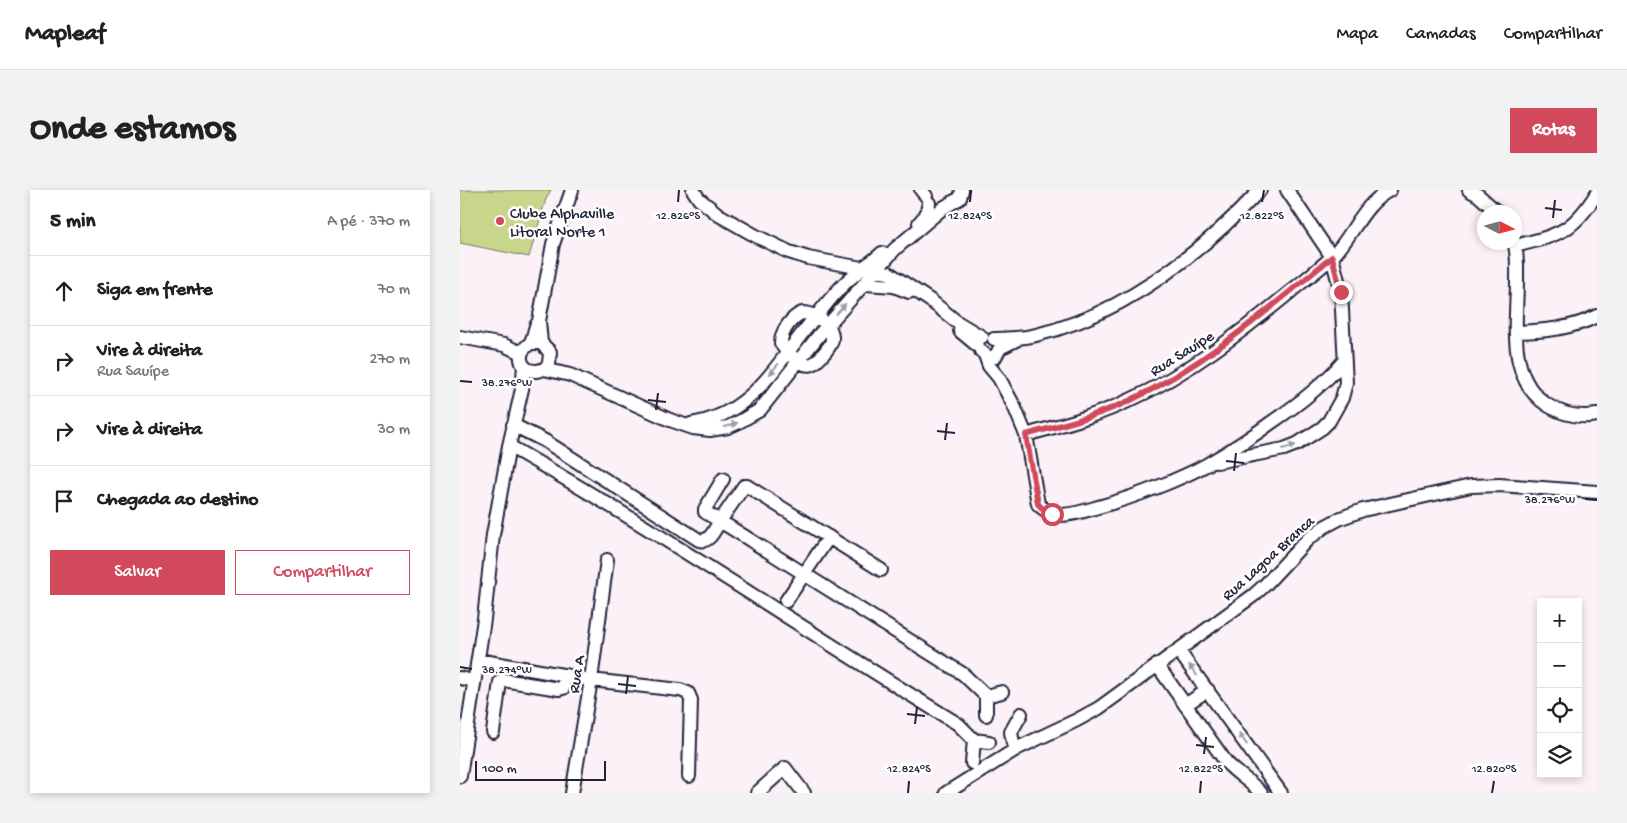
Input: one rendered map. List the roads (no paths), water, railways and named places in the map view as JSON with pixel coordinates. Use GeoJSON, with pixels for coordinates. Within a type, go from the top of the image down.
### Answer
{"type":"FeatureCollection","features":[{"type":"Feature","properties":{"kind":"street"},"geometry":{"type":"LineString","coordinates":[[460,776],[478,660],[493,535],[506,460],[529,350],[539,321],[553,244],[572,190]]}},
{"type":"Feature","properties":{"kind":"street"},"geometry":{"type":"LineString","coordinates":[[693,190],[699,199],[719,215],[756,236],[808,258],[871,269],[894,276],[931,301],[990,347],[999,378],[1014,406],[1026,435],[1038,504],[1044,510],[1061,516],[1112,503],[1207,464],[1304,400],[1328,380],[1344,361]]}},
{"type":"Feature","properties":{"kind":"street"},"geometry":{"type":"LineString","coordinates":[[904,238],[962,193],[973,190]]}},
{"type":"Feature","properties":{"kind":"street"},"geometry":{"type":"LineString","coordinates":[[865,284],[894,286],[908,292],[990,347],[1021,338],[1036,336],[1077,322],[1121,302],[1189,256],[1239,212],[1260,190]]}},
{"type":"Feature","properties":{"kind":"street"},"geometry":{"type":"LineString","coordinates":[[1207,464],[1284,449],[1297,444],[1322,428],[1329,421],[1341,401],[1346,383],[1341,292],[1332,257],[1287,190]]}},
{"type":"Feature","properties":{"kind":"street","name":"Rua Sauípe"},"geometry":{"type":"LineString","coordinates":[[1026,435],[1130,401],[1177,375],[1252,324],[1332,257],[1368,208],[1390,190]]}},
{"type":"Feature","properties":{"kind":"street"},"geometry":{"type":"LineString","coordinates":[[1469,190],[1489,205]]}},
{"type":"Feature","properties":{"kind":"street"},"geometry":{"type":"LineString","coordinates":[[1522,242],[1556,235],[1569,228],[1579,219],[1595,193]]}},
{"type":"Feature","properties":{"kind":"street"},"geometry":{"type":"LineString","coordinates":[[926,195],[936,208],[943,208]]}},
{"type":"Feature","properties":{"kind":"street"},"geometry":{"type":"LineString","coordinates":[[683,425],[716,418],[748,400],[816,316],[850,278],[871,269],[924,218],[926,195]]}},
{"type":"Feature","properties":{"kind":"street"},"geometry":{"type":"LineString","coordinates":[[1516,250],[1517,359],[1523,377],[1532,392],[1557,411],[1573,416],[1597,415]]}},
{"type":"Feature","properties":{"kind":"street"},"geometry":{"type":"LineString","coordinates":[[839,264],[850,278]]}},
{"type":"Feature","properties":{"kind":"street"},"geometry":{"type":"LineString","coordinates":[[529,350],[527,369],[543,367],[570,375],[683,425],[710,430],[728,427],[760,410],[827,325],[865,284],[871,269]]}},
{"type":"Feature","properties":{"kind":"street"},"geometry":{"type":"LineString","coordinates":[[816,316],[827,325]]}},
{"type":"Feature","properties":{"kind":"street"},"geometry":{"type":"LineString","coordinates":[[1516,332],[1561,329],[1597,316]]}},
{"type":"Feature","properties":{"kind":"street"},"geometry":{"type":"LineString","coordinates":[[460,337],[550,352],[543,367],[522,389]]}},
{"type":"Feature","properties":{"kind":"street"},"geometry":{"type":"LineString","coordinates":[[787,352],[798,362]]}},
{"type":"Feature","properties":{"kind":"street"},"geometry":{"type":"LineString","coordinates":[[1328,380],[1338,387],[1341,401]]}},
{"type":"Feature","properties":{"kind":"street"},"geometry":{"type":"LineString","coordinates":[[514,420],[699,540],[704,541],[708,539],[744,486],[747,486],[882,570]]}},
{"type":"Feature","properties":{"kind":"street"},"geometry":{"type":"LineString","coordinates":[[1258,432],[1257,441],[1262,448],[1268,451]]}},
{"type":"Feature","properties":{"kind":"street"},"geometry":{"type":"LineString","coordinates":[[509,446],[613,507],[688,556],[958,724],[974,740],[989,742]]}},
{"type":"Feature","properties":{"kind":"street"},"geometry":{"type":"LineString","coordinates":[[506,460],[543,465]]}},
{"type":"Feature","properties":{"kind":"street"},"geometry":{"type":"LineString","coordinates":[[723,479],[705,512],[963,674],[986,696],[986,716]]}},
{"type":"Feature","properties":{"kind":"street","name":"Rua Lagoa Branca"},"geometry":{"type":"LineString","coordinates":[[946,793],[1018,748],[1090,714],[1254,595],[1307,540],[1324,527],[1341,518],[1363,510],[1471,486],[1499,485],[1597,492]]}},
{"type":"Feature","properties":{"kind":"street"},"geometry":{"type":"LineString","coordinates":[[786,601],[806,575],[829,537]]}},
{"type":"Feature","properties":{"kind":"street","name":"Rua A"},"geometry":{"type":"LineString","coordinates":[[572,793],[591,680],[607,560]]}},
{"type":"Feature","properties":{"kind":"street"},"geometry":{"type":"LineString","coordinates":[[1178,650],[1281,793]]}},
{"type":"Feature","properties":{"kind":"street"},"geometry":{"type":"LineString","coordinates":[[478,660],[591,680],[680,690],[688,694],[691,700],[689,776]]}},
{"type":"Feature","properties":{"kind":"street"},"geometry":{"type":"LineString","coordinates":[[1157,665],[1226,762],[1251,782],[1261,793]]}},
{"type":"Feature","properties":{"kind":"street"},"geometry":{"type":"LineString","coordinates":[[493,732],[500,682],[503,680],[559,689],[563,688],[565,675]]}},
{"type":"Feature","properties":{"kind":"street"},"geometry":{"type":"LineString","coordinates":[[460,678],[474,681]]}},
{"type":"Feature","properties":{"kind":"street"},"geometry":{"type":"LineString","coordinates":[[1185,705],[1208,690]]}},
{"type":"Feature","properties":{"kind":"street"},"geometry":{"type":"LineString","coordinates":[[986,696],[1002,692]]}},
{"type":"Feature","properties":{"kind":"street"},"geometry":{"type":"LineString","coordinates":[[1018,748],[1013,743],[1011,732],[1021,714]]}},
{"type":"Feature","properties":{"kind":"street"},"geometry":{"type":"LineString","coordinates":[[972,763],[974,740]]}},
{"type":"Feature","properties":{"kind":"street"},"geometry":{"type":"LineString","coordinates":[[1245,778],[1261,765]]}},
{"type":"Feature","properties":{"kind":"street"},"geometry":{"type":"LineString","coordinates":[[757,793],[785,768],[804,793]]}},
{"type":"Feature","properties":{"kind":"place","name":"Clube Alphaville Litoral Norte 1"},"geometry":{"type":"Point","coordinates":[500,221]}}]}
